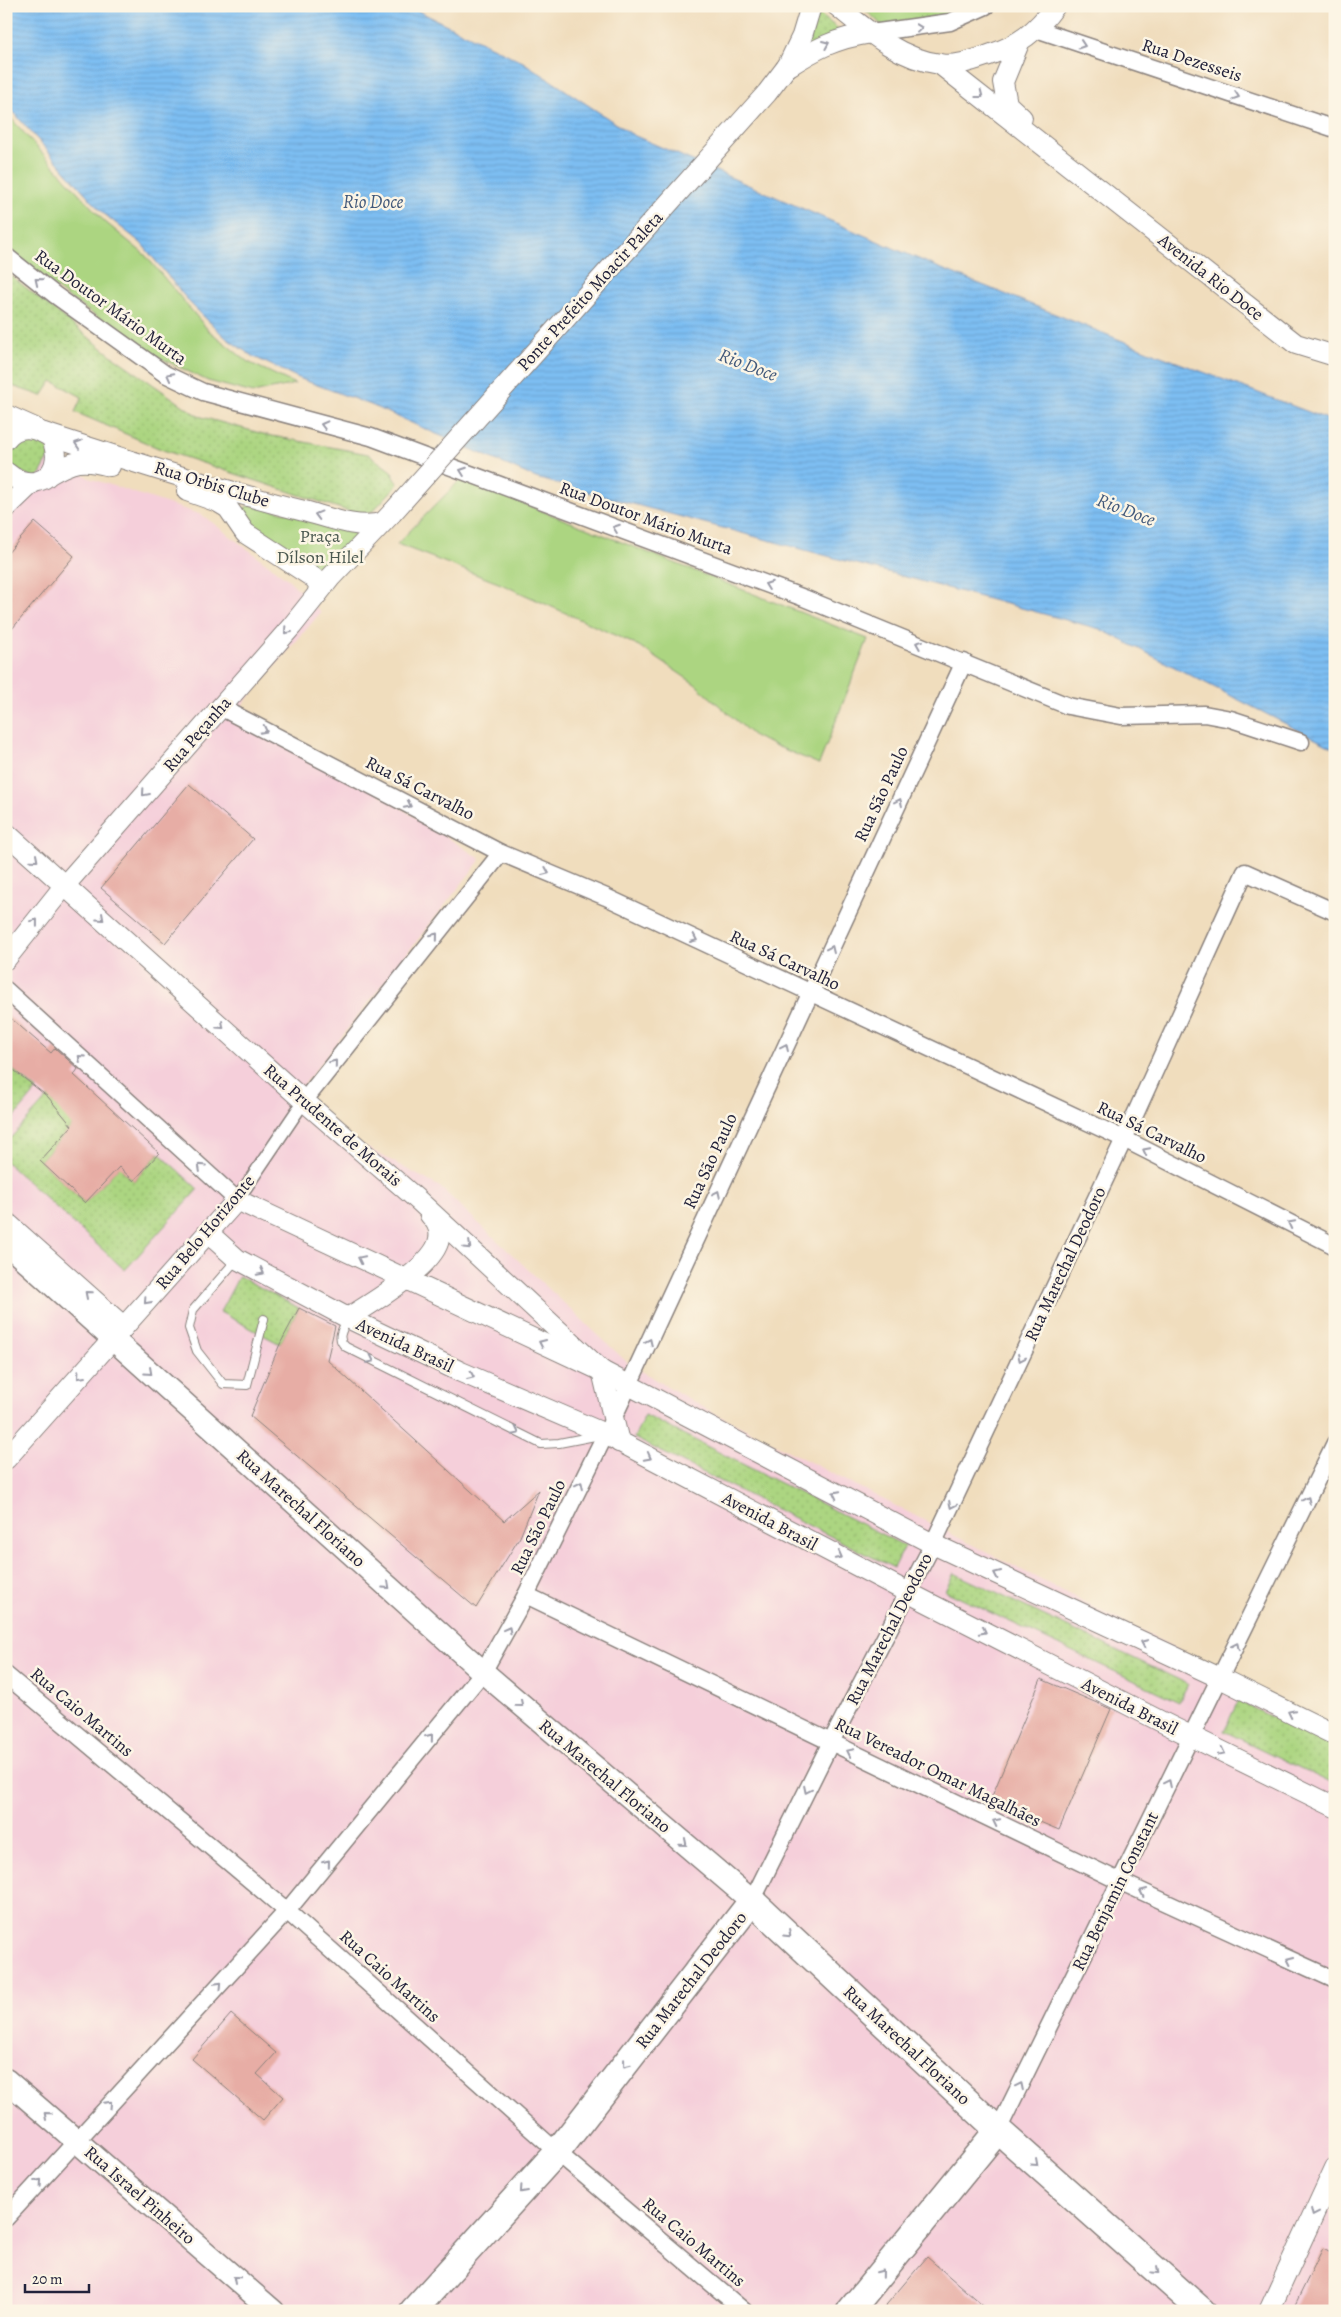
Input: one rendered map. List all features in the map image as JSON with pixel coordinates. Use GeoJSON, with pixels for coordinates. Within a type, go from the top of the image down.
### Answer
{"type":"FeatureCollection","features":[{"type":"Feature","properties":{"kind":"main road","name":"Rua Marechal Floriano"},"geometry":{"type":"LineString","coordinates":[[6,1243],[119,1333],[483,1672],[752,1901],[998,2130],[1202,2311]]}},
{"type":"Feature","properties":{"kind":"main road","name":"Rua Marechal Deodoro"},"geometry":{"type":"LineString","coordinates":[[413,2311],[557,2152],[752,1901]]}},
{"type":"Feature","properties":{"kind":"main road","name":"Rua Israel Pinheiro"},"geometry":{"type":"LineString","coordinates":[[6,2080],[273,2311]]}},
{"type":"Feature","properties":{"kind":"main road","name":"Rua Benjamin Constant"},"geometry":{"type":"LineString","coordinates":[[850,2311],[998,2130]]}},
{"type":"Feature","properties":{"kind":"street","name":"Ponte Prefeito Moacir Paleta"},"geometry":{"type":"LineString","coordinates":[[387,518],[760,100],[786,68],[802,36],[811,6]]}},
{"type":"Feature","properties":{"kind":"street"},"geometry":{"type":"LineString","coordinates":[[838,6],[891,47],[913,58],[941,65],[970,61],[1019,43],[1036,30],[1055,6]]}},
{"type":"Feature","properties":{"kind":"street"},"geometry":{"type":"LineString","coordinates":[[871,33],[950,22],[986,6]]}},
{"type":"Feature","properties":{"kind":"street","name":"Rua Dezesseis"},"geometry":{"type":"LineString","coordinates":[[1036,30],[1335,129]]}},
{"type":"Feature","properties":{"kind":"street","name":"Ponte Prefeito Moacir Paleta"},"geometry":{"type":"LineString","coordinates":[[786,68],[821,46],[853,36],[871,33]]}},
{"type":"Feature","properties":{"kind":"street","name":"Avenida Rio Doce"},"geometry":{"type":"LineString","coordinates":[[1019,43],[1003,82],[1007,104],[1093,184]]}},
{"type":"Feature","properties":{"kind":"street","name":"Avenida Rio Doce"},"geometry":{"type":"LineString","coordinates":[[941,65],[1296,344],[1335,356]]}},
{"type":"Feature","properties":{"kind":"street","name":"Rua Doutor Mário Murta"},"geometry":{"type":"LineString","coordinates":[[6,256],[55,295],[165,374],[203,392],[371,437],[804,598],[1068,706],[1096,713],[1121,716],[1204,714],[1231,719],[1301,742]]}},
{"type":"Feature","properties":{"kind":"street","name":"Rua Orbis Clube"},"geometry":{"type":"LineString","coordinates":[[6,415],[40,430],[258,500],[354,524],[370,526],[387,518]]}},
{"type":"Feature","properties":{"kind":"street"},"geometry":{"type":"LineString","coordinates":[[6,439],[16,430],[26,428],[40,430],[52,438],[55,448],[54,467],[6,508]]}},
{"type":"Feature","properties":{"kind":"street","name":"Rua Orbis Clube"},"geometry":{"type":"LineString","coordinates":[[40,479],[79,460],[91,461],[135,473],[218,502],[228,508],[248,535],[321,583]]}},
{"type":"Feature","properties":{"kind":"street"},"geometry":{"type":"LineString","coordinates":[[6,472],[21,483],[40,479]]}},
{"type":"Feature","properties":{"kind":"street"},"geometry":{"type":"LineString","coordinates":[[248,535],[242,525],[241,512],[244,506],[258,500]]}},
{"type":"Feature","properties":{"kind":"street","name":"Rua Peçanha"},"geometry":{"type":"LineString","coordinates":[[6,958],[65,885],[220,707],[321,583],[387,518]]}},
{"type":"Feature","properties":{"kind":"street"},"geometry":{"type":"LineString","coordinates":[[354,524],[363,532],[365,538],[363,543]]}},
{"type":"Feature","properties":{"kind":"street","name":"Rua São Paulo"},"geometry":{"type":"LineString","coordinates":[[6,2218],[287,1911],[483,1672],[612,1432],[628,1386],[964,662]]}},
{"type":"Feature","properties":{"kind":"street","name":"Rua Sá Carvalho"},"geometry":{"type":"LineString","coordinates":[[220,707],[501,853],[606,897],[1124,1139],[1335,1246]]}},
{"type":"Feature","properties":{"kind":"street","name":"Rua Prudente de Morais"},"geometry":{"type":"LineString","coordinates":[[6,834],[304,1101],[419,1201],[602,1371]]}},
{"type":"Feature","properties":{"kind":"street","name":"Rua Belo Horizonte"},"geometry":{"type":"LineString","coordinates":[[6,1459],[237,1200],[304,1101],[501,853]]}},
{"type":"Feature","properties":{"kind":"street","name":"Rua Marechal Deodoro"},"geometry":{"type":"LineString","coordinates":[[752,1901],[830,1742],[933,1544],[1124,1139],[1245,872],[1335,912]]}},
{"type":"Feature","properties":{"kind":"street"},"geometry":{"type":"LineString","coordinates":[[6,990],[237,1200],[602,1371],[933,1544],[1220,1678],[1335,1735]]}},
{"type":"Feature","properties":{"kind":"street"},"geometry":{"type":"LineString","coordinates":[[348,1318],[405,1280],[432,1255],[440,1238],[437,1223],[419,1201]]}},
{"type":"Feature","properties":{"kind":"street","name":"Rua Marechal Floriano"},"geometry":{"type":"LineString","coordinates":[[6,1222],[119,1333]]}},
{"type":"Feature","properties":{"kind":"street","name":"Avenida Brasil"},"geometry":{"type":"LineString","coordinates":[[208,1233],[237,1259],[348,1318],[461,1372],[612,1432],[909,1593],[1190,1736],[1335,1807]]}},
{"type":"Feature","properties":{"kind":"street"},"geometry":{"type":"LineString","coordinates":[[602,1371],[612,1432]]}},
{"type":"Feature","properties":{"kind":"street","name":"Rua Benjamin Constant"},"geometry":{"type":"LineString","coordinates":[[998,2130],[1335,1443]]}},
{"type":"Feature","properties":{"kind":"street","name":"Rua Vereador Omar Magalhães"},"geometry":{"type":"LineString","coordinates":[[526,1595],[1119,1881],[1335,1980]]}},
{"type":"Feature","properties":{"kind":"street","name":"Rua Caio Martins"},"geometry":{"type":"LineString","coordinates":[[6,1675],[287,1911],[557,2152],[744,2311]]}},
{"type":"Feature","properties":{"kind":"street"},"geometry":{"type":"LineString","coordinates":[[1269,2311],[1335,2168]]}},
{"type":"Feature","properties":{"kind":"lane"},"geometry":{"type":"LineString","coordinates":[[237,1259],[193,1310],[189,1328],[197,1351],[223,1384],[247,1385],[264,1319]]}},
{"type":"Feature","properties":{"kind":"lane"},"geometry":{"type":"LineString","coordinates":[[348,1318],[340,1333],[340,1338],[346,1347],[541,1444],[559,1443],[612,1432]]}},
{"type":"Feature","properties":{"kind":"shaded area"},"geometry":{"type":"Polygon","coordinates":[[[6,422],[89,478],[202,515],[289,580],[321,612],[241,706],[481,859],[288,1105],[440,1187],[629,1364],[710,1411],[1335,1730],[1335,2311],[6,2311],[6,422]]]}},
{"type":"Feature","properties":{"kind":"green space"},"geometry":{"type":"Polygon","coordinates":[[[861,6],[968,6],[959,11],[885,28],[861,6]]]}},
{"type":"Feature","properties":{"kind":"green space"},"geometry":{"type":"Polygon","coordinates":[[[814,10],[846,35],[793,58],[814,10]]]}},
{"type":"Feature","properties":{"kind":"green space"},"geometry":{"type":"Polygon","coordinates":[[[6,113],[104,221],[145,255],[208,330],[248,362],[295,384],[253,393],[208,381],[154,355],[66,296],[6,249],[6,113]]]}},
{"type":"Feature","properties":{"kind":"green space"},"geometry":{"type":"Polygon","coordinates":[[[6,272],[111,355],[198,416],[267,435],[368,454],[391,471],[398,484],[373,511],[365,514],[351,512],[163,450],[75,412],[82,397],[52,381],[42,396],[6,384],[6,272]]]}},
{"type":"Feature","properties":{"kind":"green space"},"geometry":{"type":"Polygon","coordinates":[[[31,432],[52,453],[37,479],[6,465],[6,447],[31,432]]]}},
{"type":"Feature","properties":{"kind":"green space"},"geometry":{"type":"Polygon","coordinates":[[[461,479],[868,639],[819,764],[755,737],[695,684],[639,646],[501,584],[397,544],[461,479]]]}},
{"type":"Feature","properties":{"kind":"green space","name":"Praça Dílson Hilel"},"geometry":{"type":"Polygon","coordinates":[[[250,505],[353,527],[360,535],[324,577],[248,531],[242,515],[244,508],[250,505]]]}},
{"type":"Feature","properties":{"kind":"green space"},"geometry":{"type":"Polygon","coordinates":[[[6,1064],[37,1090],[6,1127],[6,1064]]]}},
{"type":"Feature","properties":{"kind":"green space"},"geometry":{"type":"Polygon","coordinates":[[[48,1097],[74,1124],[40,1161],[85,1203],[119,1167],[134,1181],[159,1153],[198,1189],[125,1270],[6,1162],[6,1143],[48,1097]]]}},
{"type":"Feature","properties":{"kind":"green space"},"geometry":{"type":"Polygon","coordinates":[[[239,1276],[299,1308],[280,1344],[220,1312],[239,1276]]]}},
{"type":"Feature","properties":{"kind":"green space"},"geometry":{"type":"Polygon","coordinates":[[[645,1415],[905,1546],[894,1568],[634,1438],[645,1415]]]}},
{"type":"Feature","properties":{"kind":"green space"},"geometry":{"type":"Polygon","coordinates":[[[954,1573],[1188,1684],[1179,1702],[945,1591],[954,1573]]]}},
{"type":"Feature","properties":{"kind":"green space"},"geometry":{"type":"Polygon","coordinates":[[[1238,1701],[1335,1747],[1335,1785],[1224,1731],[1238,1701]]]}},
{"type":"Feature","properties":{"kind":"water","name":"Rio Doce"},"geometry":{"type":"Polygon","coordinates":[[[6,6],[408,6],[523,62],[633,135],[937,267],[1153,353],[1335,422],[1335,749],[1100,629],[536,478],[371,405],[301,379],[252,356],[226,338],[190,303],[141,243],[103,213],[6,104],[6,6]]]}},
{"type":"Feature","properties":{"kind":"building"},"geometry":{"type":"Polygon","coordinates":[[[35,522],[74,556],[6,636],[6,555],[35,522]]]}},
{"type":"Feature","properties":{"kind":"building"},"geometry":{"type":"Polygon","coordinates":[[[189,784],[253,839],[165,943],[101,888],[189,784]]]}},
{"type":"Feature","properties":{"kind":"building"},"geometry":{"type":"Polygon","coordinates":[[[6,1014],[51,1053],[55,1048],[78,1069],[74,1075],[159,1153],[134,1181],[119,1167],[85,1203],[40,1161],[72,1126],[48,1097],[6,1064],[6,1014]]]}},
{"type":"Feature","properties":{"kind":"building"},"geometry":{"type":"Polygon","coordinates":[[[299,1308],[335,1326],[327,1360],[504,1521],[539,1490],[520,1537],[476,1608],[250,1416],[280,1344],[299,1308]]]}},
{"type":"Feature","properties":{"kind":"building"},"geometry":{"type":"Polygon","coordinates":[[[1041,1679],[1111,1709],[1059,1830],[990,1801],[1041,1679]]]}},
{"type":"Feature","properties":{"kind":"building"},"geometry":{"type":"Polygon","coordinates":[[[231,2014],[276,2053],[257,2074],[283,2097],[263,2120],[192,2059],[231,2014]]]}},
{"type":"Feature","properties":{"kind":"building"},"geometry":{"type":"Polygon","coordinates":[[[1323,2248],[1335,2254],[1335,2311],[1292,2311],[1323,2248]]]}},
{"type":"Feature","properties":{"kind":"building"},"geometry":{"type":"Polygon","coordinates":[[[927,2257],[989,2311],[881,2311],[927,2257]]]}}]}
